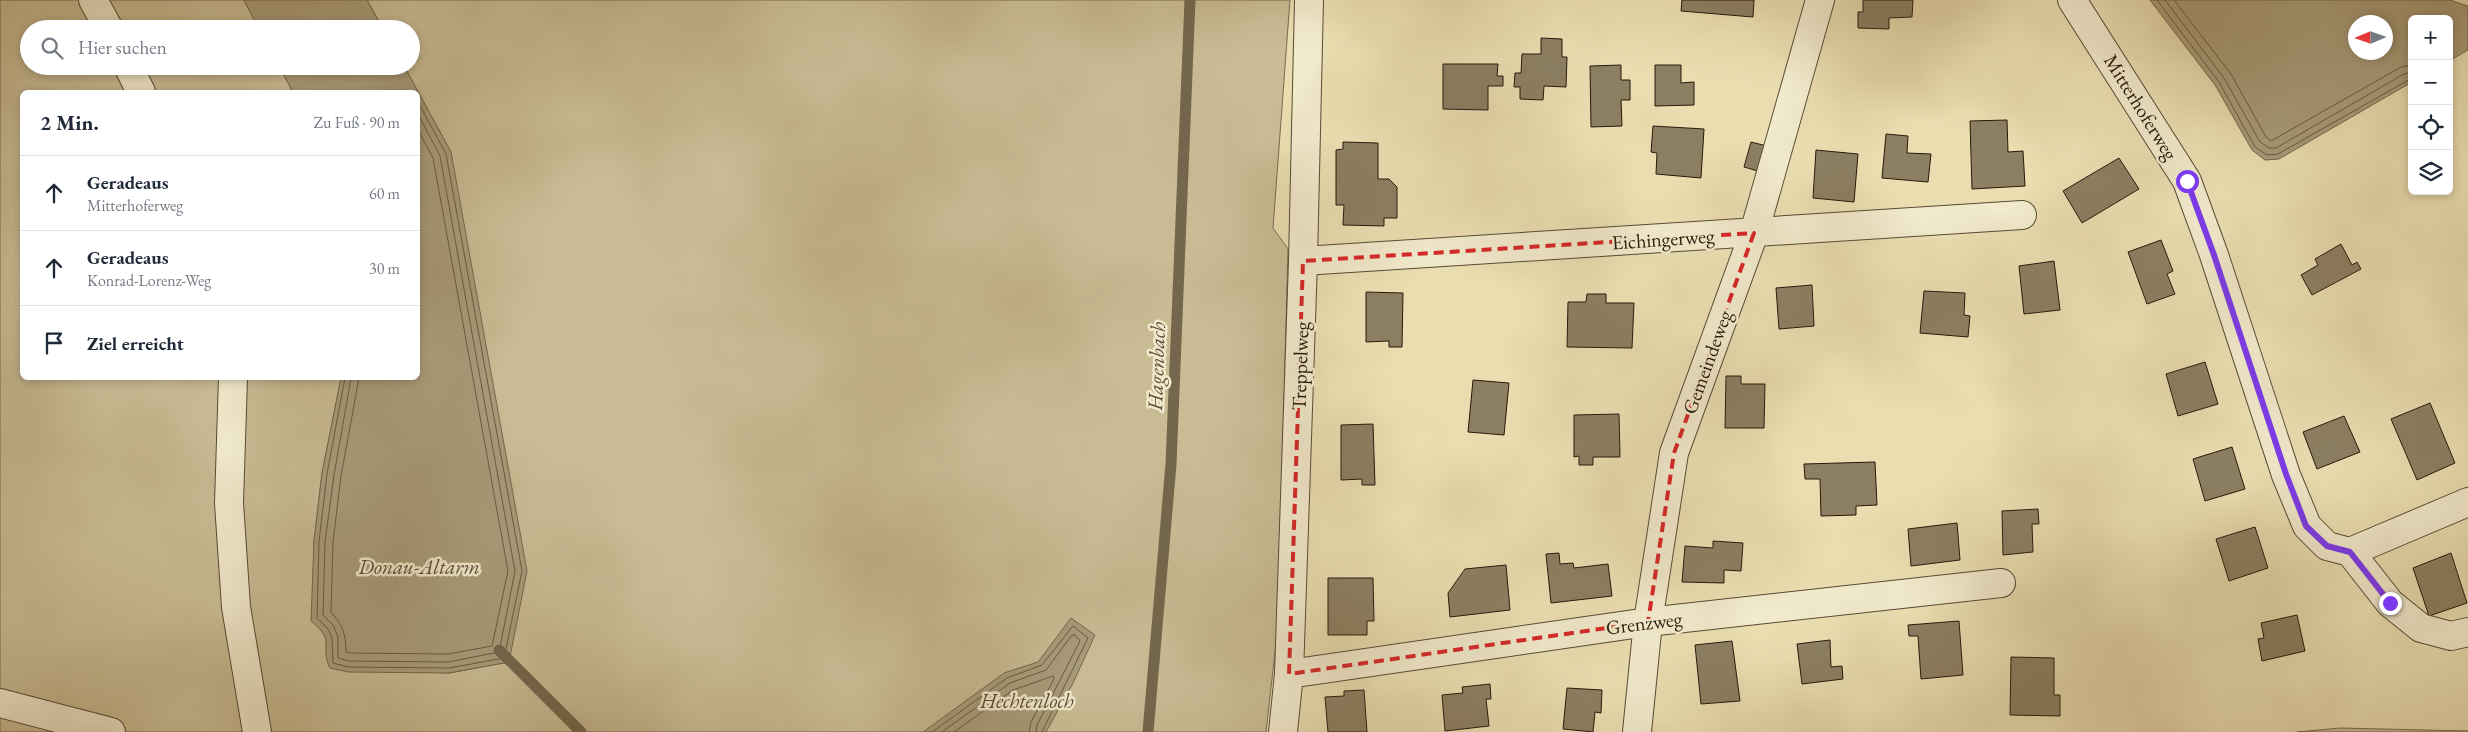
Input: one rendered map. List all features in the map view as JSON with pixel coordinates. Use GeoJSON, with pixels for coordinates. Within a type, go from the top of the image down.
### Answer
{"type":"FeatureCollection","features":[{"type":"Feature","properties":{"kind":"street"},"geometry":{"type":"LineString","coordinates":[[93,0],[104,20]]}},
{"type":"Feature","properties":{"kind":"street","name":"Treppelweg"},"geometry":{"type":"LineString","coordinates":[[1283,732],[1289,674],[1304,262],[1309,0]]}},
{"type":"Feature","properties":{"kind":"street","name":"Gemeindeweg"},"geometry":{"type":"LineString","coordinates":[[1637,732],[1648,622],[1674,453],[1754,234],[1820,0]]}},
{"type":"Feature","properties":{"kind":"street","name":"Mitterhoferweg"},"geometry":{"type":"LineString","coordinates":[[2072,0],[2187,181],[2214,255],[2286,474],[2306,526],[2327,546],[2350,552]]}},
{"type":"Feature","properties":{"kind":"street"},"geometry":{"type":"LineString","coordinates":[[132,75],[140,90]]}},
{"type":"Feature","properties":{"kind":"street","name":"Eichingerweg"},"geometry":{"type":"LineString","coordinates":[[1304,262],[2022,215]]}},
{"type":"Feature","properties":{"kind":"street"},"geometry":{"type":"LineString","coordinates":[[233,380],[230,522],[236,607],[257,732]]}},
{"type":"Feature","properties":{"kind":"street"},"geometry":{"type":"LineString","coordinates":[[2468,502],[2350,552],[2390,603],[2421,628],[2451,636],[2468,632]]}},
{"type":"Feature","properties":{"kind":"street","name":"Grenzweg"},"geometry":{"type":"LineString","coordinates":[[1289,674],[1648,622],[2001,583]]}},
{"type":"Feature","properties":{"kind":"street"},"geometry":{"type":"LineString","coordinates":[[0,702],[111,732]]}},
{"type":"Feature","properties":{"kind":"highlighted area"},"geometry":{"type":"Polygon","coordinates":[[[1754,233],[1674,453],[1648,622],[1289,674],[1303,261],[1754,233]]]}},
{"type":"Feature","properties":{"kind":"shaded area"},"geometry":{"type":"Polygon","coordinates":[[[0,0],[244,0],[254,20],[20,20],[20,75],[284,75],[292,90],[20,90],[20,380],[341,380],[322,473],[314,541],[312,621],[324,634],[326,651],[402,671],[449,673],[509,662],[451,152],[420,95],[420,90],[417,90],[409,75],[420,75],[420,20],[378,20],[367,0],[1290,0],[1273,228],[1288,249],[1278,626],[1266,732],[0,732],[0,0]]]}},
{"type":"Feature","properties":{"kind":"shaded area"},"geometry":{"type":"Polygon","coordinates":[[[2340,728],[2468,731],[2468,732],[2297,732],[2340,728]]]}},
{"type":"Feature","properties":{"kind":"water"},"geometry":{"type":"Polygon","coordinates":[[[244,0],[367,0],[378,20],[254,20],[244,0]]]}},
{"type":"Feature","properties":{"kind":"water"},"geometry":{"type":"Polygon","coordinates":[[[2150,0],[2450,0],[2468,6],[2468,50],[2453,59],[2453,15],[2408,15],[2408,84],[2279,159],[2265,160],[2252,150],[2215,85],[2150,0]]]}},
{"type":"Feature","properties":{"kind":"water","name":"Donau-Altarm"},"geometry":{"type":"Polygon","coordinates":[[[284,75],[409,75],[417,90],[292,90],[284,75]]]}},
{"type":"Feature","properties":{"kind":"water","name":"Donau-Altarm"},"geometry":{"type":"Polygon","coordinates":[[[420,95],[451,152],[527,571],[509,662],[449,673],[348,672],[330,668],[326,654],[326,639],[319,628],[311,621],[314,541],[322,473],[341,380],[420,380],[420,95]]]}},
{"type":"Feature","properties":{"kind":"water","name":"Hechtenloch"},"geometry":{"type":"Polygon","coordinates":[[[1071,618],[1095,635],[1073,683],[1046,732],[923,732],[1004,673],[1038,662],[1071,618]]]}},
{"type":"Feature","properties":{"kind":"building"},"geometry":{"type":"Polygon","coordinates":[[[1682,0],[1754,0],[1753,17],[1681,11],[1682,0]]]}},
{"type":"Feature","properties":{"kind":"building"},"geometry":{"type":"Polygon","coordinates":[[[1863,0],[1913,0],[1912,17],[1889,18],[1889,29],[1858,28],[1858,12],[1863,12],[1863,0]]]}},
{"type":"Feature","properties":{"kind":"building"},"geometry":{"type":"Polygon","coordinates":[[[1541,38],[1562,39],[1562,57],[1567,57],[1566,87],[1544,86],[1543,100],[1520,99],[1520,87],[1514,87],[1515,73],[1521,73],[1522,54],[1541,54],[1541,38]]]}},
{"type":"Feature","properties":{"kind":"building"},"geometry":{"type":"Polygon","coordinates":[[[1443,64],[1498,64],[1497,76],[1503,76],[1503,86],[1488,86],[1488,110],[1443,109],[1443,64]]]}},
{"type":"Feature","properties":{"kind":"building"},"geometry":{"type":"Polygon","coordinates":[[[1621,65],[1621,80],[1630,80],[1630,100],[1621,100],[1622,126],[1591,127],[1590,66],[1621,65]]]}},
{"type":"Feature","properties":{"kind":"building"},"geometry":{"type":"Polygon","coordinates":[[[1655,65],[1681,65],[1681,83],[1694,82],[1694,105],[1655,106],[1655,65]]]}},
{"type":"Feature","properties":{"kind":"building"},"geometry":{"type":"Polygon","coordinates":[[[2007,120],[2008,152],[2023,151],[2025,186],[1972,189],[1970,121],[2007,120]]]}},
{"type":"Feature","properties":{"kind":"building"},"geometry":{"type":"Polygon","coordinates":[[[1653,126],[1704,129],[1701,178],[1656,174],[1657,153],[1651,152],[1653,126]]]}},
{"type":"Feature","properties":{"kind":"building"},"geometry":{"type":"Polygon","coordinates":[[[1886,134],[1908,136],[1907,153],[1931,154],[1928,182],[1882,178],[1886,134]]]}},
{"type":"Feature","properties":{"kind":"building"},"geometry":{"type":"Polygon","coordinates":[[[1343,142],[1378,143],[1378,179],[1389,179],[1397,187],[1397,218],[1384,218],[1384,226],[1343,225],[1344,205],[1336,205],[1336,150],[1343,149],[1343,142]]]}},
{"type":"Feature","properties":{"kind":"building"},"geometry":{"type":"Polygon","coordinates":[[[1751,142],[1767,146],[1761,172],[1744,167],[1751,142]]]}},
{"type":"Feature","properties":{"kind":"building"},"geometry":{"type":"Polygon","coordinates":[[[1816,150],[1858,154],[1854,202],[1813,198],[1816,150]]]}},
{"type":"Feature","properties":{"kind":"building"},"geometry":{"type":"Polygon","coordinates":[[[2119,158],[2139,189],[2082,223],[2063,191],[2119,158]]]}},
{"type":"Feature","properties":{"kind":"building"},"geometry":{"type":"Polygon","coordinates":[[[2161,240],[2173,271],[2167,274],[2175,294],[2147,304],[2128,252],[2161,240]]]}},
{"type":"Feature","properties":{"kind":"building"},"geometry":{"type":"Polygon","coordinates":[[[2341,244],[2352,265],[2357,262],[2361,269],[2312,295],[2301,275],[2318,265],[2315,259],[2341,244]]]}},
{"type":"Feature","properties":{"kind":"building"},"geometry":{"type":"Polygon","coordinates":[[[2054,261],[2060,310],[2024,314],[2019,266],[2054,261]]]}},
{"type":"Feature","properties":{"kind":"building"},"geometry":{"type":"Polygon","coordinates":[[[1812,285],[1814,326],[1779,329],[1776,288],[1812,285]]]}},
{"type":"Feature","properties":{"kind":"building"},"geometry":{"type":"Polygon","coordinates":[[[1924,291],[1965,293],[1964,315],[1970,316],[1968,337],[1920,333],[1924,291]]]}},
{"type":"Feature","properties":{"kind":"building"},"geometry":{"type":"Polygon","coordinates":[[[1366,292],[1403,293],[1402,347],[1389,347],[1389,341],[1366,342],[1366,292]]]}},
{"type":"Feature","properties":{"kind":"building"},"geometry":{"type":"Polygon","coordinates":[[[1587,294],[1606,294],[1606,303],[1634,303],[1632,348],[1567,347],[1568,302],[1586,302],[1587,294]]]}},
{"type":"Feature","properties":{"kind":"building"},"geometry":{"type":"Polygon","coordinates":[[[2205,362],[2218,404],[2178,416],[2166,374],[2205,362]]]}},
{"type":"Feature","properties":{"kind":"building"},"geometry":{"type":"Polygon","coordinates":[[[1726,376],[1741,376],[1741,384],[1765,384],[1764,428],[1725,428],[1726,376]]]}},
{"type":"Feature","properties":{"kind":"building"},"geometry":{"type":"Polygon","coordinates":[[[1473,380],[1509,383],[1504,435],[1468,432],[1473,380]]]}},
{"type":"Feature","properties":{"kind":"building"},"geometry":{"type":"Polygon","coordinates":[[[2430,403],[2455,463],[2417,480],[2391,419],[2430,403]]]}},
{"type":"Feature","properties":{"kind":"building"},"geometry":{"type":"Polygon","coordinates":[[[1619,414],[1620,457],[1593,457],[1593,465],[1579,465],[1579,456],[1574,457],[1574,415],[1619,414]]]}},
{"type":"Feature","properties":{"kind":"building"},"geometry":{"type":"Polygon","coordinates":[[[2344,416],[2360,452],[2317,469],[2303,432],[2344,416]]]}},
{"type":"Feature","properties":{"kind":"building"},"geometry":{"type":"Polygon","coordinates":[[[1373,424],[1375,485],[1362,485],[1362,479],[1341,480],[1341,425],[1373,424]]]}},
{"type":"Feature","properties":{"kind":"building"},"geometry":{"type":"Polygon","coordinates":[[[2232,447],[2245,489],[2205,501],[2193,459],[2232,447]]]}},
{"type":"Feature","properties":{"kind":"building"},"geometry":{"type":"Polygon","coordinates":[[[1875,462],[1877,505],[1856,506],[1856,515],[1821,516],[1820,479],[1805,479],[1804,464],[1875,462]]]}},
{"type":"Feature","properties":{"kind":"building"},"geometry":{"type":"Polygon","coordinates":[[[2038,509],[2039,524],[2032,524],[2033,552],[2003,555],[2002,511],[2038,509]]]}},
{"type":"Feature","properties":{"kind":"building"},"geometry":{"type":"Polygon","coordinates":[[[1957,523],[1960,560],[1911,566],[1908,529],[1957,523]]]}},
{"type":"Feature","properties":{"kind":"building"},"geometry":{"type":"Polygon","coordinates":[[[2255,527],[2268,568],[2229,581],[2216,539],[2255,527]]]}},
{"type":"Feature","properties":{"kind":"building"},"geometry":{"type":"Polygon","coordinates":[[[1713,541],[1743,543],[1741,571],[1724,570],[1724,583],[1682,582],[1685,546],[1713,548],[1713,541]]]}},
{"type":"Feature","properties":{"kind":"building"},"geometry":{"type":"Polygon","coordinates":[[[1559,553],[1560,564],[1573,563],[1574,568],[1608,564],[1612,596],[1551,603],[1546,554],[1559,553]]]}},
{"type":"Feature","properties":{"kind":"building"},"geometry":{"type":"Polygon","coordinates":[[[2451,553],[2467,603],[2429,616],[2413,568],[2451,553]]]}},
{"type":"Feature","properties":{"kind":"building"},"geometry":{"type":"Polygon","coordinates":[[[1506,565],[1510,610],[1450,617],[1448,593],[1465,569],[1506,565]]]}},
{"type":"Feature","properties":{"kind":"building"},"geometry":{"type":"Polygon","coordinates":[[[1328,578],[1373,578],[1374,621],[1367,621],[1367,635],[1328,635],[1328,578]]]}},
{"type":"Feature","properties":{"kind":"building"},"geometry":{"type":"Polygon","coordinates":[[[2297,615],[2305,651],[2262,661],[2258,639],[2264,638],[2261,623],[2297,615]]]}},
{"type":"Feature","properties":{"kind":"building"},"geometry":{"type":"Polygon","coordinates":[[[1959,621],[1963,675],[1921,679],[1918,636],[1909,636],[1908,625],[1959,621]]]}},
{"type":"Feature","properties":{"kind":"building"},"geometry":{"type":"Polygon","coordinates":[[[1830,640],[1831,667],[1842,666],[1843,679],[1802,684],[1797,644],[1830,640]]]}},
{"type":"Feature","properties":{"kind":"building"},"geometry":{"type":"Polygon","coordinates":[[[1732,641],[1740,701],[1701,704],[1695,645],[1732,641]]]}},
{"type":"Feature","properties":{"kind":"building"},"geometry":{"type":"Polygon","coordinates":[[[2011,657],[2054,658],[2054,695],[2060,695],[2060,716],[2010,715],[2011,657]]]}},
{"type":"Feature","properties":{"kind":"building"},"geometry":{"type":"Polygon","coordinates":[[[1490,684],[1491,699],[1486,699],[1489,726],[1445,731],[1442,695],[1463,693],[1462,687],[1490,684]]]}},
{"type":"Feature","properties":{"kind":"building"},"geometry":{"type":"Polygon","coordinates":[[[1567,688],[1602,690],[1601,713],[1595,712],[1593,732],[1563,729],[1567,688]]]}},
{"type":"Feature","properties":{"kind":"building"},"geometry":{"type":"Polygon","coordinates":[[[1364,690],[1367,732],[1328,732],[1325,697],[1344,696],[1344,691],[1364,690]]]}},
{"type":"Feature","properties":{"kind":"waterway","name":"Hagenbach"},"geometry":{"type":"LineString","coordinates":[[1148,732],[1171,464],[1190,0]]}},
{"type":"Feature","properties":{"kind":"waterway"},"geometry":{"type":"LineString","coordinates":[[499,650],[581,732]]}},
{"type":"Feature","properties":{"kind":"route"},"geometry":{"type":"LineString","coordinates":[[2187,181],[2214,255],[2286,474],[2306,526],[2327,546],[2350,552],[2390,603]]}}]}
